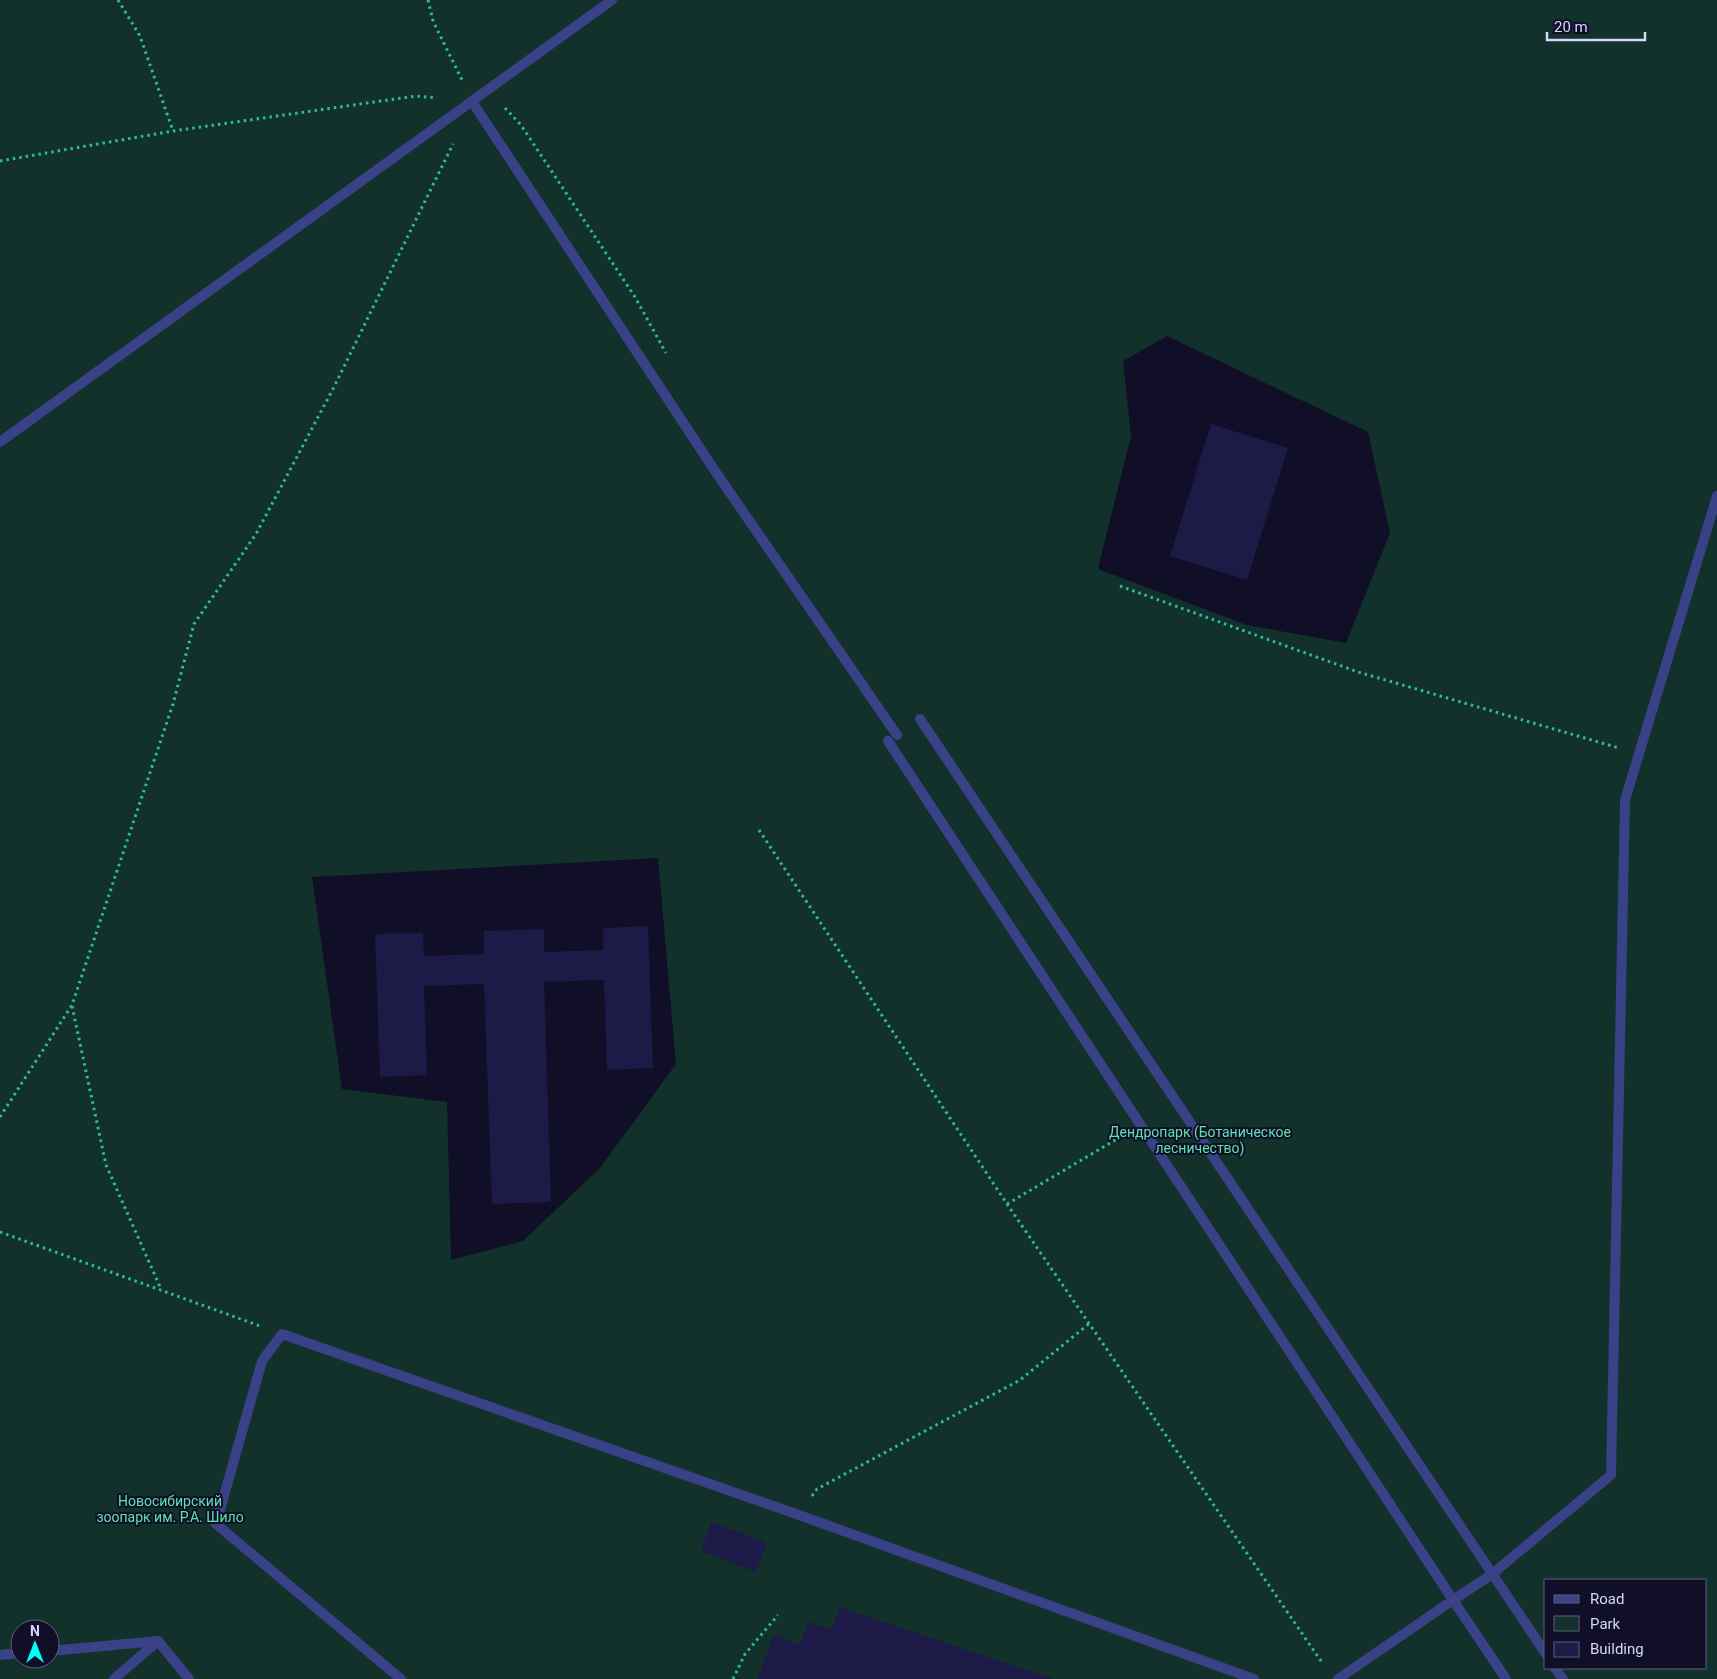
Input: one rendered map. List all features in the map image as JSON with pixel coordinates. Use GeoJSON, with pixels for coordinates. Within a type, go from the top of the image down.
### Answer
{"type":"FeatureCollection","features":[{"type":"Feature","properties":{"kind":"street"},"geometry":{"type":"LineString","coordinates":[[0,442],[489,91],[612,0]]}},
{"type":"Feature","properties":{"kind":"street"},"geometry":{"type":"LineString","coordinates":[[472,103],[715,470],[897,735]]}},
{"type":"Feature","properties":{"kind":"street"},"geometry":{"type":"LineString","coordinates":[[1338,1679],[1491,1575],[1611,1475],[1625,800],[1717,496]]}},
{"type":"Feature","properties":{"kind":"street"},"geometry":{"type":"LineString","coordinates":[[920,719],[1491,1575],[1544,1651]]}},
{"type":"Feature","properties":{"kind":"street"},"geometry":{"type":"LineString","coordinates":[[888,741],[1506,1679]]}},
{"type":"Feature","properties":{"kind":"street"},"geometry":{"type":"LineString","coordinates":[[402,1679],[216,1524],[262,1361],[282,1334],[799,1515],[1254,1679]]}},
{"type":"Feature","properties":{"kind":"street"},"geometry":{"type":"LineString","coordinates":[[60,1650],[158,1641]]}},
{"type":"Feature","properties":{"kind":"street"},"geometry":{"type":"LineString","coordinates":[[114,1679],[158,1641]]}},
{"type":"Feature","properties":{"kind":"street"},"geometry":{"type":"LineString","coordinates":[[158,1641],[189,1679]]}},
{"type":"Feature","properties":{"kind":"path"},"geometry":{"type":"LineString","coordinates":[[118,0],[140,36],[174,131]]}},
{"type":"Feature","properties":{"kind":"path"},"geometry":{"type":"LineString","coordinates":[[428,0],[433,21],[472,103]]}},
{"type":"Feature","properties":{"kind":"path"},"geometry":{"type":"LineString","coordinates":[[489,91],[526,133],[635,297],[668,355]]}},
{"type":"Feature","properties":{"kind":"path"},"geometry":{"type":"LineString","coordinates":[[0,162],[174,131],[416,96],[472,103]]}},
{"type":"Feature","properties":{"kind":"path"},"geometry":{"type":"LineString","coordinates":[[0,1117],[72,1005],[173,704],[194,624],[256,534],[334,387],[455,138]]}},
{"type":"Feature","properties":{"kind":"path"},"geometry":{"type":"LineString","coordinates":[[1120,586],[1358,672],[1639,754]]}},
{"type":"Feature","properties":{"kind":"path"},"geometry":{"type":"LineString","coordinates":[[759,830],[1007,1204],[1328,1671]]}},
{"type":"Feature","properties":{"kind":"path"},"geometry":{"type":"LineString","coordinates":[[72,1005],[106,1165],[161,1290]]}},
{"type":"Feature","properties":{"kind":"path"},"geometry":{"type":"LineString","coordinates":[[1007,1204],[1140,1126]]}},
{"type":"Feature","properties":{"kind":"path"},"geometry":{"type":"LineString","coordinates":[[0,1232],[282,1334]]}},
{"type":"Feature","properties":{"kind":"path"},"geometry":{"type":"LineString","coordinates":[[799,1515],[817,1489],[1020,1380],[1090,1323]]}},
{"type":"Feature","properties":{"kind":"path"},"geometry":{"type":"LineString","coordinates":[[733,1679],[745,1654],[778,1615]]}},
{"type":"Feature","properties":{"kind":"green space","name":"Дендропарк (Ботаническое лесничество)"},"geometry":{"type":"Polygon","coordinates":[[[0,0],[1717,0],[1717,1679],[0,1679],[0,0]],[[1167,336],[1123,361],[1131,436],[1098,569],[1247,625],[1346,643],[1390,533],[1368,432],[1167,336]],[[658,858],[312,877],[342,1089],[447,1102],[451,1260],[523,1241],[600,1168],[676,1064],[658,858]]]}},
{"type":"Feature","properties":{"kind":"building"},"geometry":{"type":"Polygon","coordinates":[[[1211,424],[1288,448],[1247,580],[1170,556],[1211,424]]]}},
{"type":"Feature","properties":{"kind":"building"},"geometry":{"type":"Polygon","coordinates":[[[648,926],[653,1068],[607,1070],[604,980],[544,982],[551,1202],[492,1204],[484,984],[424,986],[427,1075],[380,1077],[375,934],[423,933],[424,956],[484,954],[484,931],[544,929],[544,952],[603,950],[603,928],[648,926]]]}},
{"type":"Feature","properties":{"kind":"building"},"geometry":{"type":"Polygon","coordinates":[[[711,1522],[767,1543],[756,1572],[701,1551],[711,1522]]]}},
{"type":"Feature","properties":{"kind":"building"},"geometry":{"type":"Polygon","coordinates":[[[840,1607],[1053,1679],[758,1679],[774,1635],[800,1645],[808,1622],[831,1630],[840,1607]]]}},
{"type":"Feature","properties":{"kind":"park label","name":"Новосибирский зоопарк им. Р.А. Шило"},"geometry":{"type":"Point","coordinates":[170,1509]}}]}
